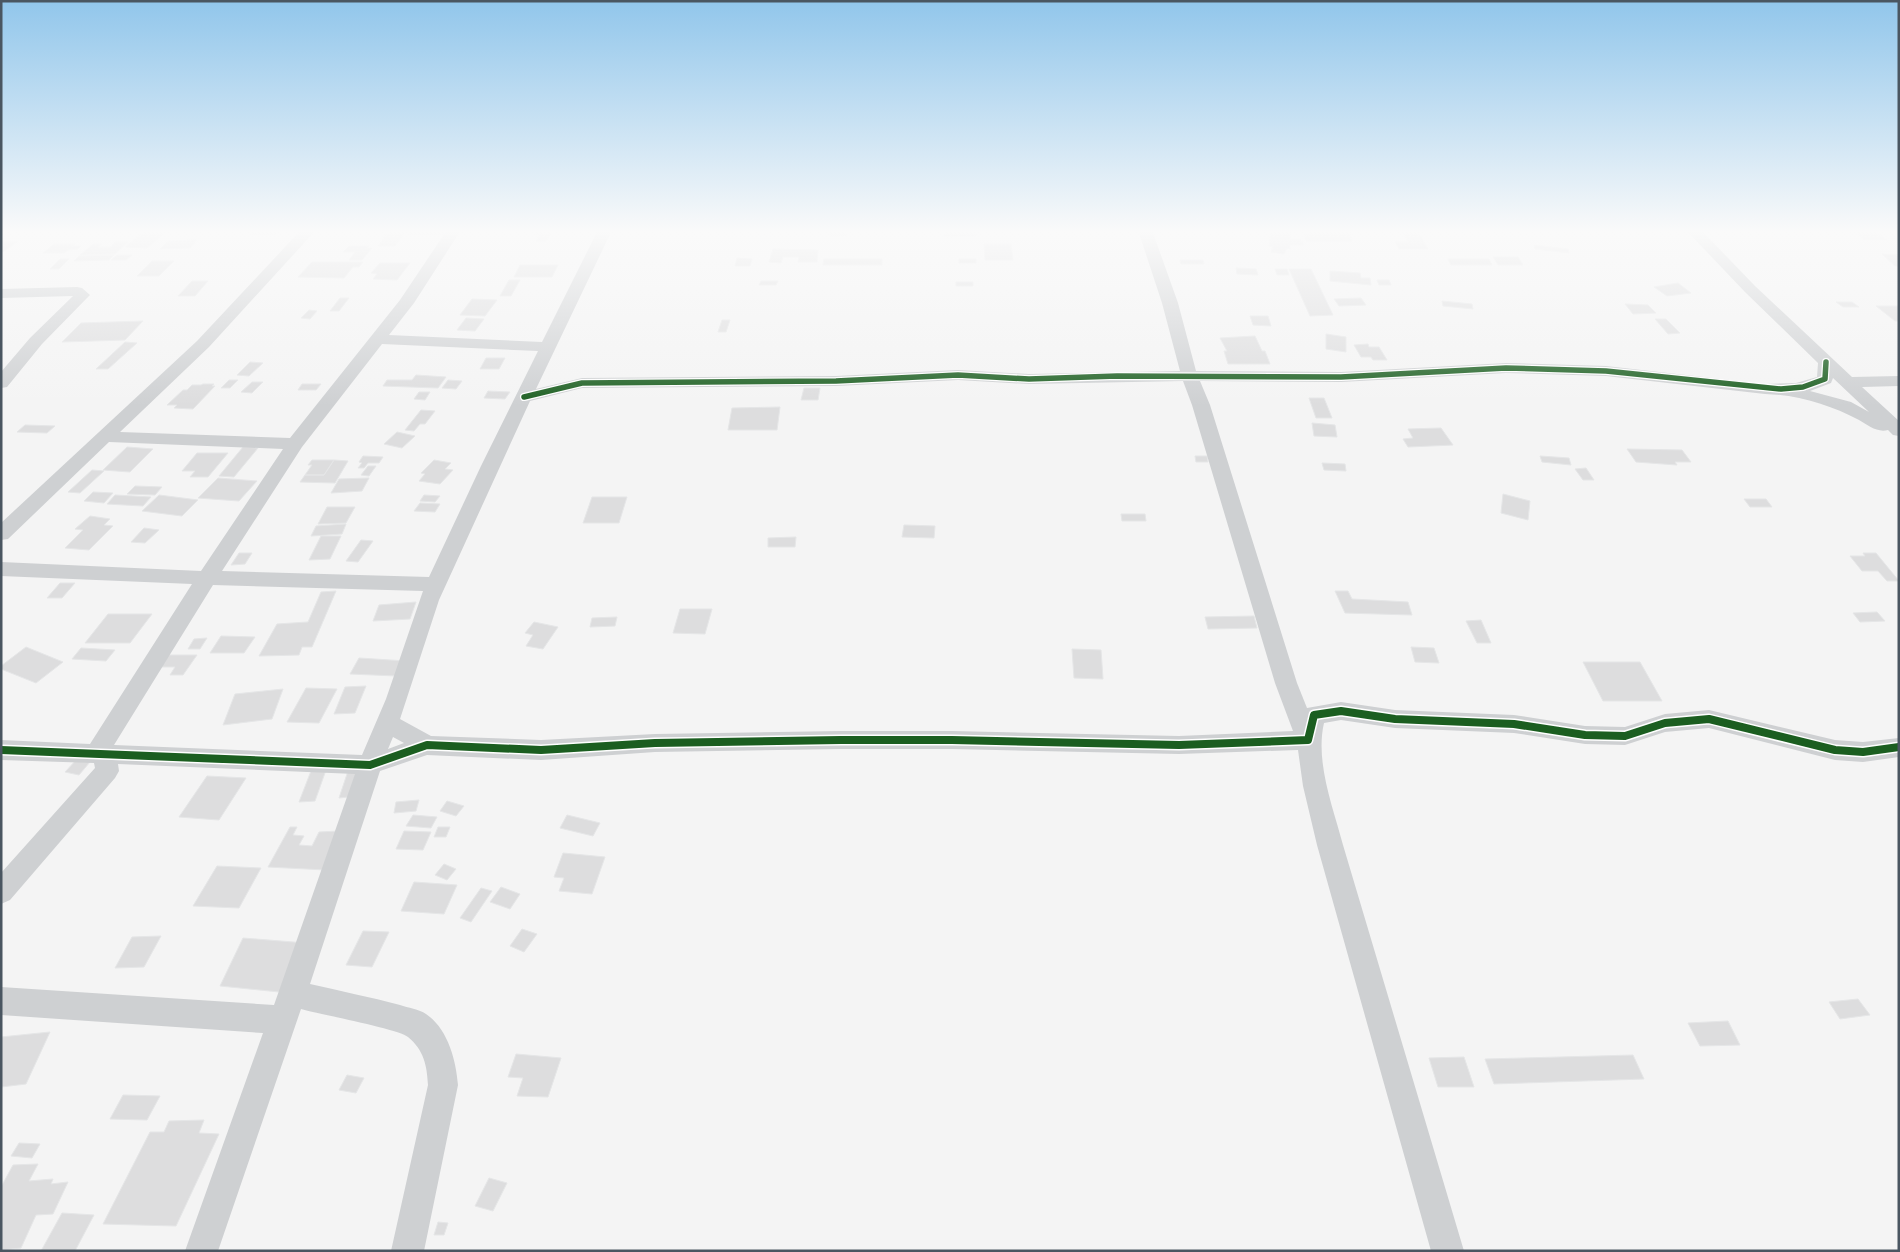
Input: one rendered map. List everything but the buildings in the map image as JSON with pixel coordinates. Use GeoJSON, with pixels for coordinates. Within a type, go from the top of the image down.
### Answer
{"type":"FeatureCollection","features":[{"type":"Feature","properties":{"kind":"street"},"geometry":{"type":"LineString","coordinates":[[3,531],[106,437],[203,344],[255,288]]}},
{"type":"Feature","properties":{"kind":"street"},"geometry":{"type":"LineString","coordinates":[[97,753],[207,578],[295,444],[416,288]]}},
{"type":"Feature","properties":{"kind":"street"},"geometry":{"type":"LineString","coordinates":[[201,1251],[370,765],[388,724],[429,600],[577,288]]}},
{"type":"Feature","properties":{"kind":"street"},"geometry":{"type":"LineString","coordinates":[[1165,288],[1189,376],[1201,405],[1286,683],[1308,740],[1315,786],[1330,845],[1448,1251]]}},
{"type":"Feature","properties":{"kind":"street"},"geometry":{"type":"LineString","coordinates":[[1752,288],[1899,431]]}},
{"type":"Feature","properties":{"kind":"street"},"geometry":{"type":"LineString","coordinates":[[1,294],[77,291],[82,295],[36,341],[1,383]]}},
{"type":"Feature","properties":{"kind":"street"},"geometry":{"type":"LineString","coordinates":[[378,339],[548,347]]}},
{"type":"Feature","properties":{"kind":"street"},"geometry":{"type":"LineString","coordinates":[[524,397],[582,383],[836,381],[958,375],[1028,379],[1117,376],[1341,377],[1506,368],[1581,369],[1788,390],[1815,385],[1825,378],[1826,362]]}},
{"type":"Feature","properties":{"kind":"street"},"geometry":{"type":"LineString","coordinates":[[537,370],[582,383]]}},
{"type":"Feature","properties":{"kind":"street"},"geometry":{"type":"LineString","coordinates":[[1848,382],[1899,381]]}},
{"type":"Feature","properties":{"kind":"street"},"geometry":{"type":"LineString","coordinates":[[1788,390],[1852,409],[1899,435]]}},
{"type":"Feature","properties":{"kind":"street"},"geometry":{"type":"LineString","coordinates":[[106,437],[295,444]]}},
{"type":"Feature","properties":{"kind":"street"},"geometry":{"type":"LineString","coordinates":[[1,569],[207,578],[436,584]]}},
{"type":"Feature","properties":{"kind":"street"},"geometry":{"type":"LineString","coordinates":[[1308,740],[1314,715],[1341,711],[1395,719],[1514,724],[1585,735],[1618,736],[1625,736],[1665,723],[1709,719],[1745,726],[1835,750],[1863,752],[1899,747]]}},
{"type":"Feature","properties":{"kind":"street"},"geometry":{"type":"LineString","coordinates":[[388,724],[427,745]]}},
{"type":"Feature","properties":{"kind":"street"},"geometry":{"type":"LineString","coordinates":[[1,750],[370,765],[427,745],[541,750],[655,743],[850,740],[952,740],[1180,746],[1308,740]]}},
{"type":"Feature","properties":{"kind":"street"},"geometry":{"type":"LineString","coordinates":[[1,892],[107,771],[106,759],[97,753]]}},
{"type":"Feature","properties":{"kind":"street"},"geometry":{"type":"LineString","coordinates":[[1,1001],[287,1007],[388,1016],[416,1024],[432,1041],[441,1061],[442,1085],[407,1251]]}},
{"type":"Feature","properties":{"kind":"cycle path"},"geometry":{"type":"LineString","coordinates":[[524,397],[582,383],[836,381],[958,375],[1029,379],[1117,376],[1341,377],[1506,368],[1606,371],[1765,389],[1781,389],[1803,387],[1825,379],[1826,362]]}},
{"type":"Feature","properties":{"kind":"cycle path"},"geometry":{"type":"LineString","coordinates":[[1,750],[370,765],[427,745],[541,750],[655,743],[841,740],[952,740],[1179,745],[1308,740],[1314,715],[1341,711],[1395,719],[1514,724],[1585,735],[1625,736],[1665,723],[1709,719],[1835,750],[1863,752],[1899,747]]}}]}
